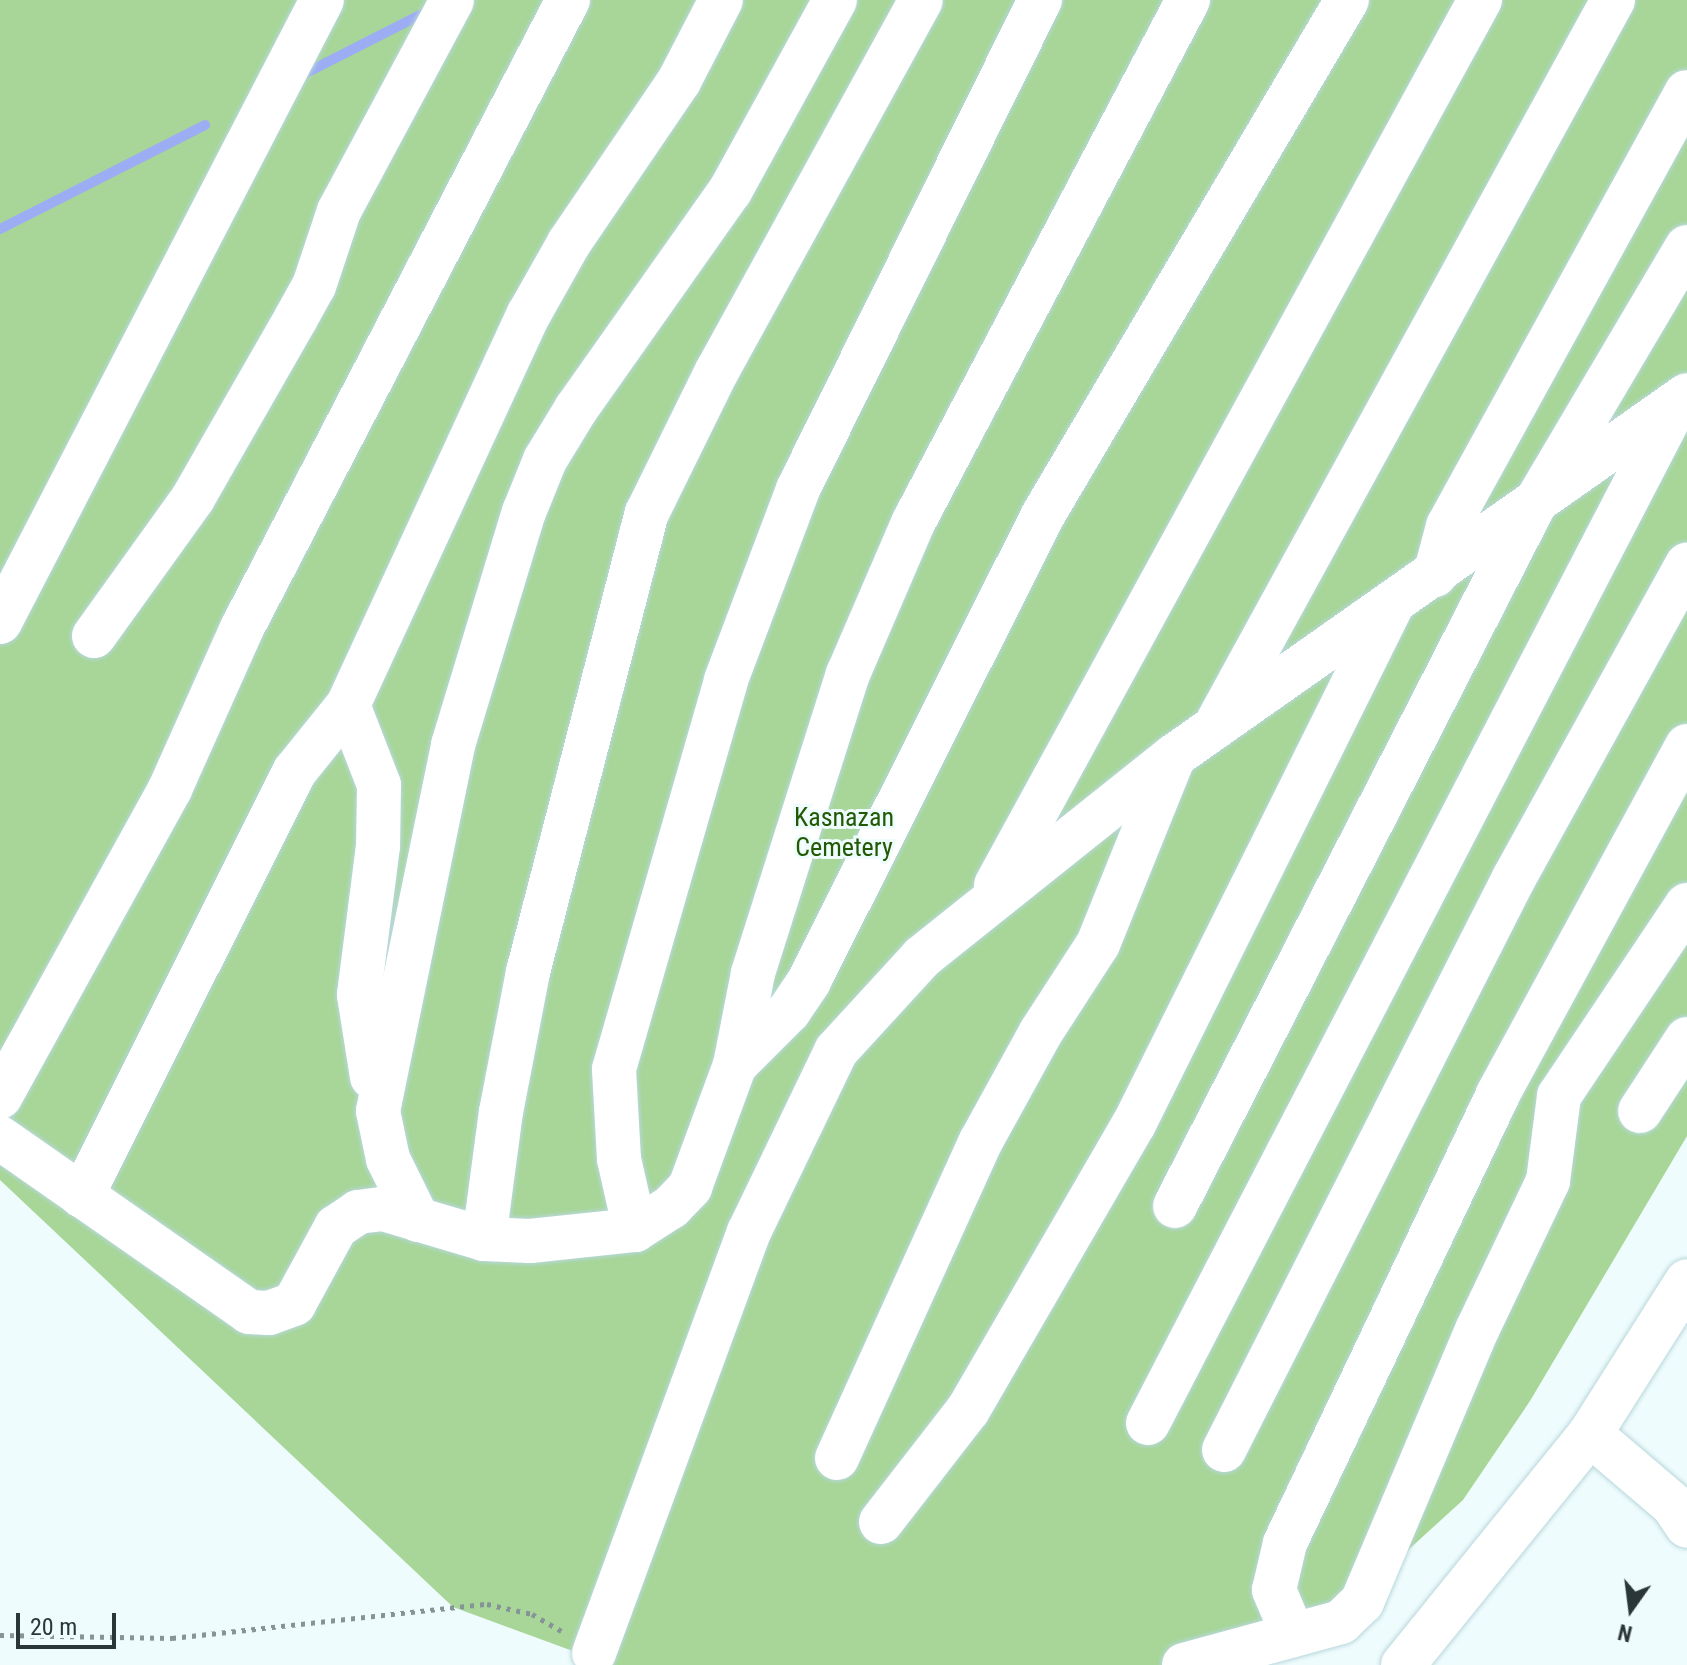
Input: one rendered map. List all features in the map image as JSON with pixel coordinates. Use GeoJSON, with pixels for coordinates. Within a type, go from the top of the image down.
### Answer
{"type":"FeatureCollection","features":[{"type":"Feature","properties":{"kind":"street"},"geometry":{"type":"LineString","coordinates":[[0,622],[322,0]]}},
{"type":"Feature","properties":{"kind":"street"},"geometry":{"type":"LineString","coordinates":[[94,636],[193,498],[296,318],[314,286],[339,211],[452,0]]}},
{"type":"Feature","properties":{"kind":"street"},"geometry":{"type":"LineString","coordinates":[[0,1097],[170,789],[242,628],[568,0]]}},
{"type":"Feature","properties":{"kind":"street"},"geometry":{"type":"LineString","coordinates":[[82,1196],[295,771],[348,705],[529,314],[569,243],[679,81],[721,0]]}},
{"type":"Feature","properties":{"kind":"street"},"geometry":{"type":"LineString","coordinates":[[378,1111],[453,745],[545,460],[730,191],[835,0]]}},
{"type":"Feature","properties":{"kind":"street"},"geometry":{"type":"LineString","coordinates":[[484,1239],[501,1112],[528,972],[647,513],[717,371],[921,0]]}},
{"type":"Feature","properties":{"kind":"street"},"geometry":{"type":"LineString","coordinates":[[635,1230],[619,1159],[614,1069],[726,680],[798,489],[1040,0]]}},
{"type":"Feature","properties":{"kind":"street"},"geometry":{"type":"LineString","coordinates":[[0,1138],[249,1312],[269,1313],[294,1304],[336,1227],[358,1212],[383,1209],[484,1239],[530,1241],[635,1230],[671,1207],[690,1187],[735,1065],[753,973],[848,674],[913,523],[1188,0]]}},
{"type":"Feature","properties":{"kind":"street"},"geometry":{"type":"LineString","coordinates":[[735,1065],[789,1011],[809,981],[1043,515],[1347,0]]}},
{"type":"Feature","properties":{"kind":"street"},"geometry":{"type":"LineString","coordinates":[[986,905],[1100,687],[1480,0]]}},
{"type":"Feature","properties":{"kind":"street"},"geometry":{"type":"LineString","coordinates":[[1215,728],[1613,0]]}},
{"type":"Feature","properties":{"kind":"street"},"geometry":{"type":"LineString","coordinates":[[1435,575],[1448,526],[1687,92]]}},
{"type":"Feature","properties":{"kind":"street"},"geometry":{"type":"LineString","coordinates":[[1175,1206],[1533,507],[1687,247]]}},
{"type":"Feature","properties":{"kind":"street"},"geometry":{"type":"LineString","coordinates":[[594,1653],[749,1232],[836,1051],[922,957],[1174,756],[1533,507],[1682,399]]}},
{"type":"Feature","properties":{"kind":"street"},"geometry":{"type":"LineString","coordinates":[[1148,1423],[1682,399]]}},
{"type":"Feature","properties":{"kind":"street"},"geometry":{"type":"LineString","coordinates":[[1224,1450],[1514,878],[1687,565]]}},
{"type":"Feature","properties":{"kind":"street"},"geometry":{"type":"LineString","coordinates":[[881,1522],[968,1410],[1134,1124],[1392,605]]}},
{"type":"Feature","properties":{"kind":"street"},"geometry":{"type":"LineString","coordinates":[[348,705],[379,785],[378,846],[359,995],[388,1159],[418,1220]]}},
{"type":"Feature","properties":{"kind":"street"},"geometry":{"type":"LineString","coordinates":[[1293,1635],[1274,1590],[1285,1543],[1523,1045],[1687,746]]}},
{"type":"Feature","properties":{"kind":"street"},"geometry":{"type":"LineString","coordinates":[[837,1458],[981,1141],[1041,1032],[1098,944],[1174,756]]}},
{"type":"Feature","properties":{"kind":"street"},"geometry":{"type":"LineString","coordinates":[[1184,1665],[1341,1622],[1362,1602],[1477,1330],[1548,1181],[1559,1096],[1687,905]]}},
{"type":"Feature","properties":{"kind":"street"},"geometry":{"type":"LineString","coordinates":[[1640,1111],[1687,1039]]}},
{"type":"Feature","properties":{"kind":"street"},"geometry":{"type":"LineString","coordinates":[[1403,1665],[1590,1434],[1687,1281]]}},
{"type":"Feature","properties":{"kind":"street"},"geometry":{"type":"LineString","coordinates":[[1590,1434],[1673,1505],[1687,1526]]}},
{"type":"Feature","properties":{"kind":"path"},"geometry":{"type":"LineString","coordinates":[[0,1635],[172,1638],[487,1604],[532,1614],[594,1653]]}},
{"type":"Feature","properties":{"kind":"green space","name":"Kasnazan Cemetery"},"geometry":{"type":"Polygon","coordinates":[[[0,0],[1687,0],[1687,1136],[1530,1401],[1463,1500],[1362,1592],[1190,1665],[611,1665],[453,1607],[0,1180],[0,0]]]}},
{"type":"Feature","properties":{"kind":"waterway"},"geometry":{"type":"LineString","coordinates":[[298,77],[430,10]]}},
{"type":"Feature","properties":{"kind":"waterway"},"geometry":{"type":"LineString","coordinates":[[0,229],[205,125]]}}]}
